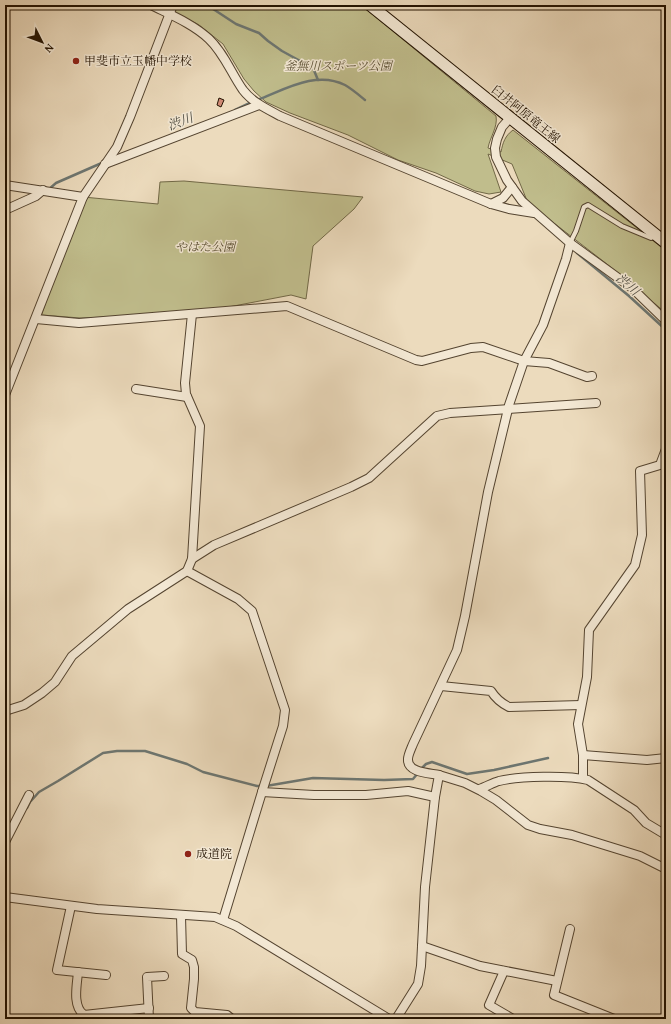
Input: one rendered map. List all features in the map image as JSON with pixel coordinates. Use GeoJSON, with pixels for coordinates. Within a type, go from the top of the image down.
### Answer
{"type":"FeatureCollection","features":[{"type":"Feature","properties":{"kind":"main road","name":"臼井阿原竜王線"},"geometry":{"type":"LineString","coordinates":[[370,5],[666,243]]}},
{"type":"Feature","properties":{"kind":"street"},"geometry":{"type":"LineString","coordinates":[[151,5],[198,30],[210,40],[221,53],[244,91],[259,105],[280,116],[491,204],[509,209],[534,213]]}},
{"type":"Feature","properties":{"kind":"street"},"geometry":{"type":"LineString","coordinates":[[5,395],[83,197],[117,147],[173,5]]}},
{"type":"Feature","properties":{"kind":"street"},"geometry":{"type":"LineString","coordinates":[[105,164],[259,105]]}},
{"type":"Feature","properties":{"kind":"street"},"geometry":{"type":"LineString","coordinates":[[510,118],[502,128],[497,139],[495,148],[496,157],[500,167],[522,201],[570,243],[632,288],[666,321]]}},
{"type":"Feature","properties":{"kind":"street"},"geometry":{"type":"LineString","coordinates":[[5,185],[83,197]]}},
{"type":"Feature","properties":{"kind":"street"},"geometry":{"type":"LineString","coordinates":[[491,204],[503,198],[512,187]]}},
{"type":"Feature","properties":{"kind":"street"},"geometry":{"type":"LineString","coordinates":[[5,210],[36,196],[43,190]]}},
{"type":"Feature","properties":{"kind":"street"},"geometry":{"type":"LineString","coordinates":[[570,243],[566,259],[543,325],[524,361],[508,410],[488,492],[465,616],[457,650],[413,744],[408,763],[415,771],[439,775],[465,783],[479,790],[496,800],[528,825],[540,829],[572,835],[640,856],[666,869]]}},
{"type":"Feature","properties":{"kind":"street"},"geometry":{"type":"LineString","coordinates":[[36,319],[79,323],[287,306],[416,360],[422,361],[471,348],[483,347],[524,361],[549,363],[587,377],[592,376]]}},
{"type":"Feature","properties":{"kind":"street"},"geometry":{"type":"LineString","coordinates":[[5,711],[24,705],[42,693],[55,682],[72,656],[128,609],[187,571],[192,559],[200,426],[187,397],[185,383],[192,314]]}},
{"type":"Feature","properties":{"kind":"street"},"geometry":{"type":"LineString","coordinates":[[136,389],[187,397]]}},
{"type":"Feature","properties":{"kind":"street"},"geometry":{"type":"LineString","coordinates":[[192,559],[214,545],[369,478],[437,416],[450,412],[596,404]]}},
{"type":"Feature","properties":{"kind":"street"},"geometry":{"type":"LineString","coordinates":[[583,778],[583,755],[578,724],[587,677],[589,630],[635,565],[642,536],[640,471],[660,466],[666,449]]}},
{"type":"Feature","properties":{"kind":"street"},"geometry":{"type":"LineString","coordinates":[[187,571],[238,599],[252,611],[285,710],[284,726],[223,920]]}},
{"type":"Feature","properties":{"kind":"street"},"geometry":{"type":"LineString","coordinates":[[441,686],[491,691],[494,697],[509,707],[581,705]]}},
{"type":"Feature","properties":{"kind":"street"},"geometry":{"type":"LineString","coordinates":[[583,755],[647,760],[666,758]]}},
{"type":"Feature","properties":{"kind":"street"},"geometry":{"type":"LineString","coordinates":[[396,1019],[418,984],[421,966],[425,887],[435,797],[439,775]]}},
{"type":"Feature","properties":{"kind":"street"},"geometry":{"type":"LineString","coordinates":[[479,790],[500,781],[523,778],[565,776],[583,778],[634,810],[646,823],[666,835]]}},
{"type":"Feature","properties":{"kind":"street"},"geometry":{"type":"LineString","coordinates":[[262,792],[314,795],[351,795],[408,791],[435,797]]}},
{"type":"Feature","properties":{"kind":"street"},"geometry":{"type":"LineString","coordinates":[[5,842],[29,795]]}},
{"type":"Feature","properties":{"kind":"street"},"geometry":{"type":"LineString","coordinates":[[5,897],[71,906],[181,916],[215,917],[236,926],[389,1019]]}},
{"type":"Feature","properties":{"kind":"street"},"geometry":{"type":"LineString","coordinates":[[71,906],[57,970],[106,975]]}},
{"type":"Feature","properties":{"kind":"street"},"geometry":{"type":"LineString","coordinates":[[181,916],[182,954],[192,960],[194,967],[191,1008],[192,1019]]}},
{"type":"Feature","properties":{"kind":"street"},"geometry":{"type":"LineString","coordinates":[[570,929],[554,995],[614,1019]]}},
{"type":"Feature","properties":{"kind":"street"},"geometry":{"type":"LineString","coordinates":[[422,946],[480,966],[557,981]]}},
{"type":"Feature","properties":{"kind":"street"},"geometry":{"type":"LineString","coordinates":[[504,971],[489,1005],[513,1019]]}},
{"type":"Feature","properties":{"kind":"street"},"geometry":{"type":"LineString","coordinates":[[78,972],[76,990],[78,1008],[84,1015],[149,1008]]}},
{"type":"Feature","properties":{"kind":"street"},"geometry":{"type":"LineString","coordinates":[[149,1019],[147,977],[164,976]]}},
{"type":"Feature","properties":{"kind":"street"},"geometry":{"type":"LineString","coordinates":[[192,1009],[195,1012],[227,1015],[232,1019]]}},
{"type":"Feature","properties":{"kind":"lane"},"geometry":{"type":"LineString","coordinates":[[570,243],[576,231],[584,207],[588,204],[622,226],[651,238],[656,235]]}},
{"type":"Feature","properties":{"kind":"green space","name":"釜無川スポーツ公園"},"geometry":{"type":"Polygon","coordinates":[[[169,5],[361,5],[496,116],[495,128],[488,148],[501,152],[505,140],[513,130],[666,251],[666,313],[612,268],[528,203],[512,164],[488,154],[501,192],[489,194],[475,191],[436,173],[398,160],[348,135],[290,113],[266,102],[244,79],[223,44],[199,25],[167,8],[169,5]]]}},
{"type":"Feature","properties":{"kind":"green space","name":"やはた公園"},"geometry":{"type":"Polygon","coordinates":[[[184,181],[363,197],[354,209],[313,246],[306,299],[291,295],[192,314],[80,318],[42,315],[40,319],[83,197],[158,204],[160,182],[184,181]]]}},
{"type":"Feature","properties":{"kind":"building"},"geometry":{"type":"Polygon","coordinates":[[[219,98],[224,100],[221,107],[217,105],[219,98]]]}},
{"type":"Feature","properties":{"kind":"waterway"},"geometry":{"type":"LineString","coordinates":[[207,5],[236,24],[259,33],[282,51],[313,68],[318,80]]}},
{"type":"Feature","properties":{"kind":"waterway","name":"渋川"},"geometry":{"type":"LineString","coordinates":[[257,100],[300,83],[323,80],[334,81],[345,85],[365,100]]}},
{"type":"Feature","properties":{"kind":"waterway","name":"渋川"},"geometry":{"type":"LineString","coordinates":[[235,110],[252,102]]}},
{"type":"Feature","properties":{"kind":"waterway","name":"渋川"},"geometry":{"type":"LineString","coordinates":[[48,190],[56,183],[104,162]]}},
{"type":"Feature","properties":{"kind":"waterway","name":"渋川"},"geometry":{"type":"LineString","coordinates":[[577,253],[629,296],[666,330]]}},
{"type":"Feature","properties":{"kind":"waterway"},"geometry":{"type":"LineString","coordinates":[[27,808],[39,792],[103,753],[117,751],[145,751],[187,764],[203,772],[257,786],[266,786],[313,778],[384,780],[413,779],[418,773]]}},
{"type":"Feature","properties":{"kind":"waterway"},"geometry":{"type":"LineString","coordinates":[[421,769],[426,764],[432,762],[467,774],[494,770],[548,758]]}},
{"type":"Feature","properties":{"kind":"waterway"},"geometry":{"type":"LineString","coordinates":[[5,850],[8,843]]}},
{"type":"Feature","properties":{"kind":"place","name":"甲斐市立玉幡中学校"},"geometry":{"type":"Point","coordinates":[76,61]}},
{"type":"Feature","properties":{"kind":"place","name":"成道院"},"geometry":{"type":"Point","coordinates":[188,854]}}]}
